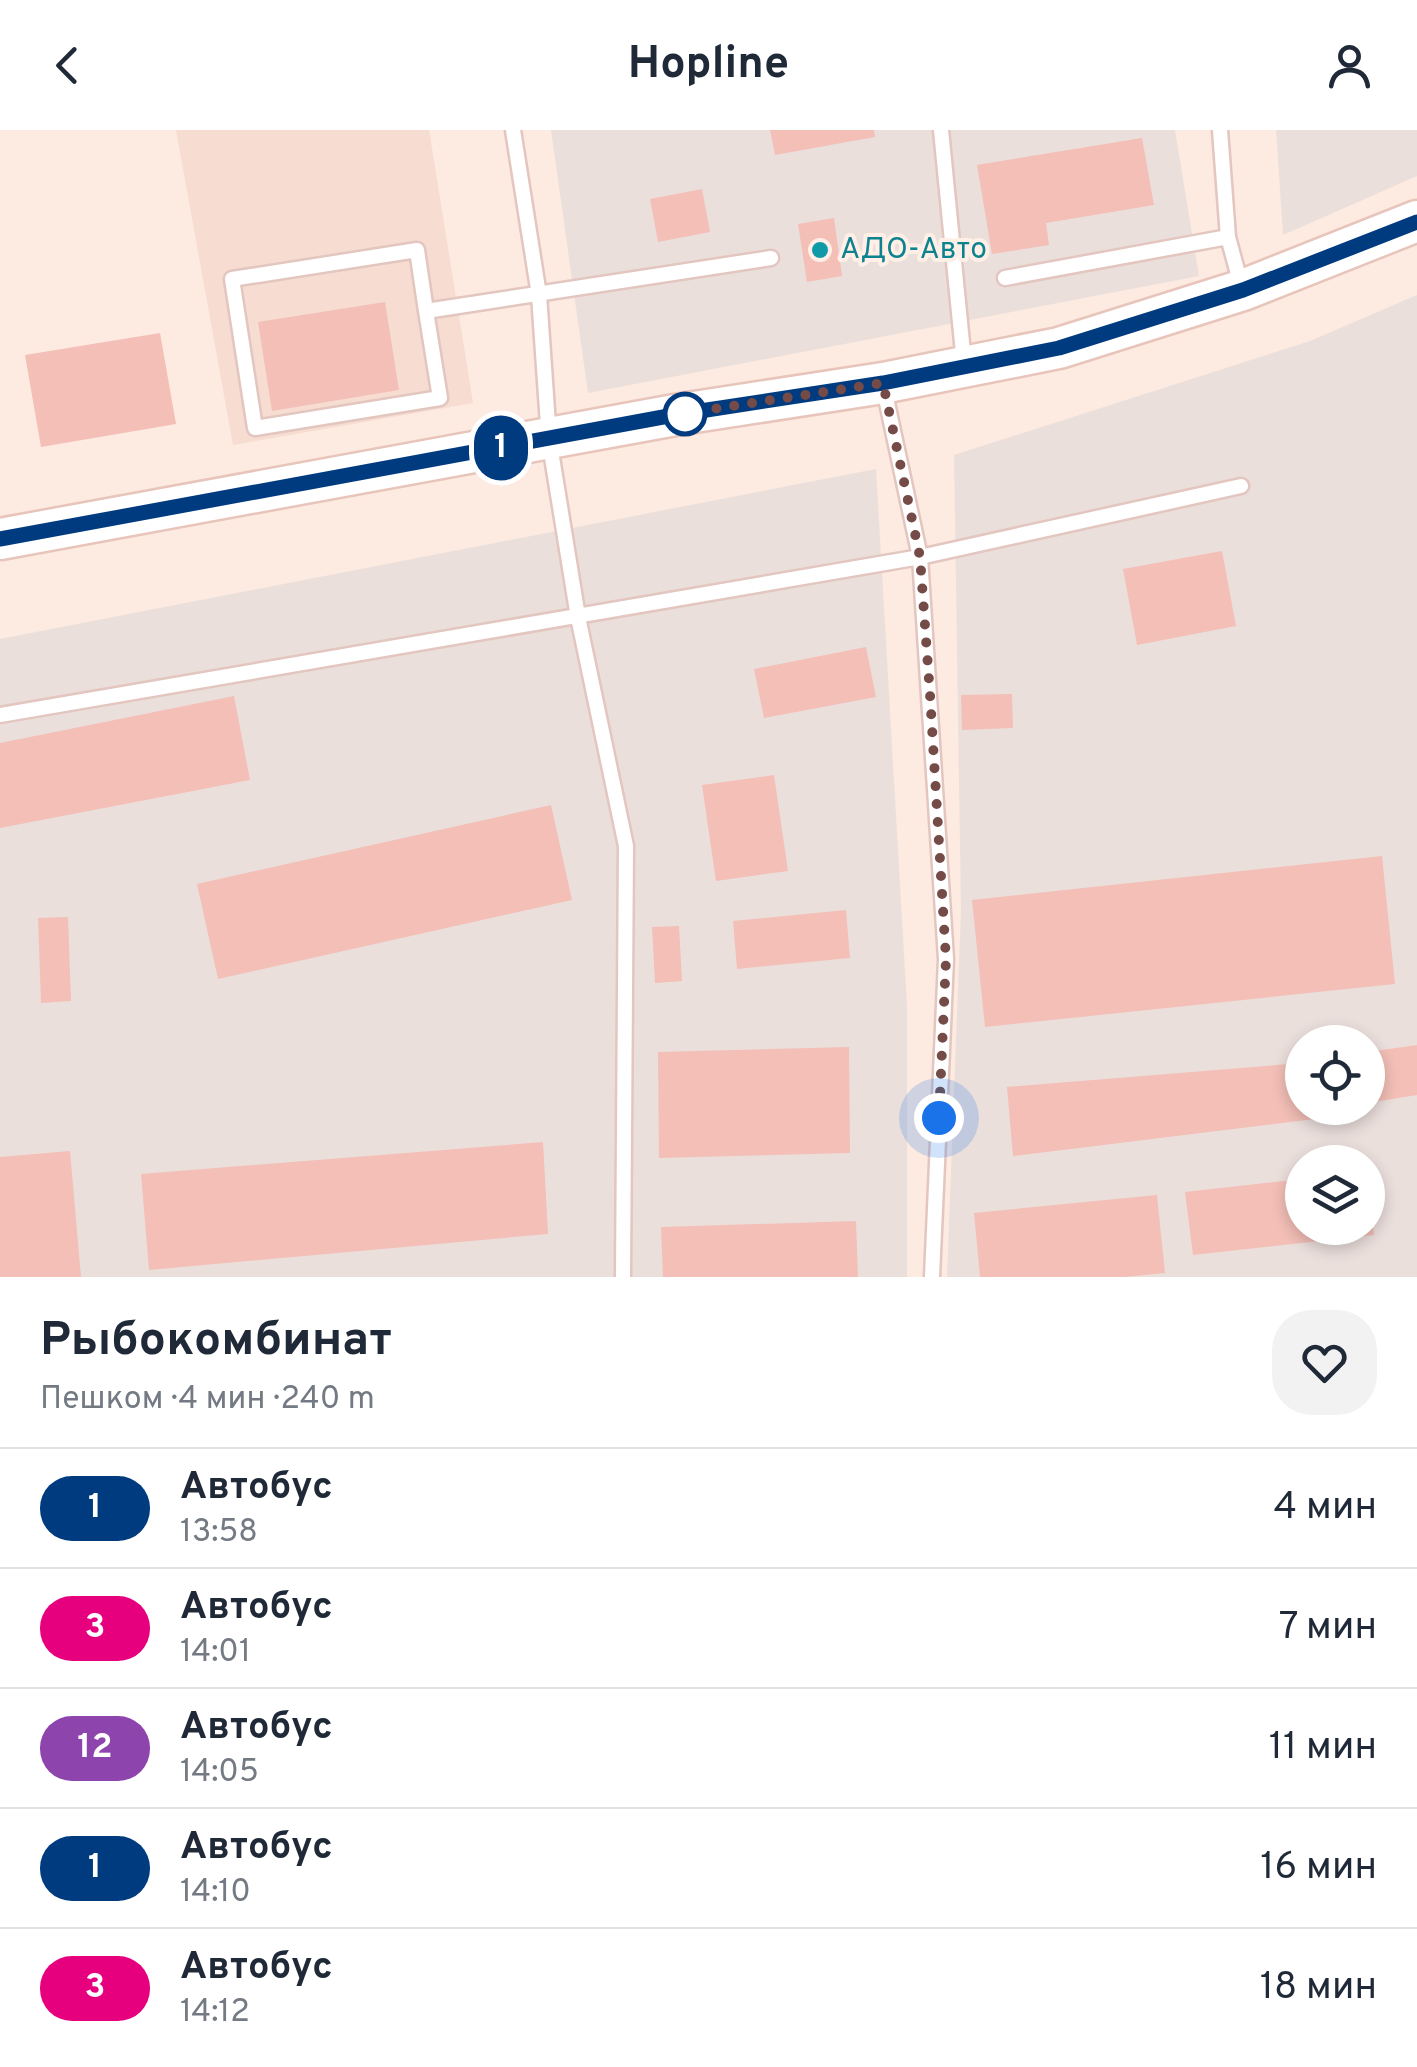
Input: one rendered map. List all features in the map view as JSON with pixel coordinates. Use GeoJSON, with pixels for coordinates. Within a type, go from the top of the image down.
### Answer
{"type":"FeatureCollection","features":[{"type":"Feature","properties":{"kind":"main road"},"geometry":{"type":"LineString","coordinates":[[0,538],[674,415],[883,383],[1059,348],[1243,290],[1417,222]]}},
{"type":"Feature","properties":{"kind":"lane"},"geometry":{"type":"LineString","coordinates":[[513,130],[539,295],[550,439],[578,618],[626,846],[623,1277]]}},
{"type":"Feature","properties":{"kind":"lane"},"geometry":{"type":"LineString","coordinates":[[941,130],[964,368]]}},
{"type":"Feature","properties":{"kind":"lane"},"geometry":{"type":"LineString","coordinates":[[1220,130],[1228,237],[1243,290]]}},
{"type":"Feature","properties":{"kind":"lane"},"geometry":{"type":"LineString","coordinates":[[1005,278],[1228,237]]}},
{"type":"Feature","properties":{"kind":"lane"},"geometry":{"type":"LineString","coordinates":[[416,250],[426,311],[440,398],[255,428],[232,279],[416,250]]}},
{"type":"Feature","properties":{"kind":"lane"},"geometry":{"type":"LineString","coordinates":[[426,311],[771,258]]}},
{"type":"Feature","properties":{"kind":"lane"},"geometry":{"type":"LineString","coordinates":[[883,383],[920,557],[946,959],[932,1277]]}},
{"type":"Feature","properties":{"kind":"lane"},"geometry":{"type":"LineString","coordinates":[[0,715],[920,557],[1241,486]]}},
{"type":"Feature","properties":{"kind":"shaded area"},"geometry":{"type":"Polygon","coordinates":[[[176,130],[429,130],[473,403],[233,445],[176,130]]]}},
{"type":"Feature","properties":{"kind":"shaded area"},"geometry":{"type":"Polygon","coordinates":[[[551,130],[1175,130],[1199,276],[588,393],[551,130]]]}},
{"type":"Feature","properties":{"kind":"shaded area"},"geometry":{"type":"Polygon","coordinates":[[[1276,130],[1417,130],[1417,176],[1283,235],[1276,130]]]}},
{"type":"Feature","properties":{"kind":"shaded area"},"geometry":{"type":"Polygon","coordinates":[[[1417,295],[1417,1277],[947,1277],[961,910],[954,455],[1310,341],[1417,295]]]}},
{"type":"Feature","properties":{"kind":"shaded area"},"geometry":{"type":"Polygon","coordinates":[[[876,469],[907,1006],[907,1277],[0,1277],[0,639],[876,469]]]}},
{"type":"Feature","properties":{"kind":"building"},"geometry":{"type":"Polygon","coordinates":[[[770,130],[874,130],[875,137],[775,155],[770,130]]]}},
{"type":"Feature","properties":{"kind":"building"},"geometry":{"type":"Polygon","coordinates":[[[1142,138],[1154,205],[1046,223],[1049,245],[992,254],[977,165],[1142,138]]]}},
{"type":"Feature","properties":{"kind":"building"},"geometry":{"type":"Polygon","coordinates":[[[702,189],[710,232],[658,242],[650,199],[702,189]]]}},
{"type":"Feature","properties":{"kind":"building","name":"АДО-Авто"},"geometry":{"type":"Polygon","coordinates":[[[834,218],[842,276],[807,282],[798,224],[834,218]]]}},
{"type":"Feature","properties":{"kind":"building"},"geometry":{"type":"Polygon","coordinates":[[[385,302],[399,390],[272,411],[258,322],[385,302]]]}},
{"type":"Feature","properties":{"kind":"building"},"geometry":{"type":"Polygon","coordinates":[[[160,333],[176,424],[41,447],[25,355],[160,333]]]}},
{"type":"Feature","properties":{"kind":"building"},"geometry":{"type":"Polygon","coordinates":[[[1222,551],[1236,626],[1137,645],[1123,569],[1222,551]]]}},
{"type":"Feature","properties":{"kind":"building"},"geometry":{"type":"Polygon","coordinates":[[[866,647],[876,697],[764,718],[754,669],[866,647]]]}},
{"type":"Feature","properties":{"kind":"building"},"geometry":{"type":"Polygon","coordinates":[[[1012,694],[1013,728],[962,730],[961,695],[1012,694]]]}},
{"type":"Feature","properties":{"kind":"building"},"geometry":{"type":"Polygon","coordinates":[[[234,696],[250,780],[0,828],[0,743],[234,696]]]}},
{"type":"Feature","properties":{"kind":"building"},"geometry":{"type":"Polygon","coordinates":[[[774,775],[788,871],[716,881],[702,785],[774,775]]]}},
{"type":"Feature","properties":{"kind":"building"},"geometry":{"type":"Polygon","coordinates":[[[551,805],[572,900],[218,979],[197,884],[551,805]]]}},
{"type":"Feature","properties":{"kind":"building"},"geometry":{"type":"Polygon","coordinates":[[[1382,856],[1395,984],[985,1027],[972,900],[1382,856]]]}},
{"type":"Feature","properties":{"kind":"building"},"geometry":{"type":"Polygon","coordinates":[[[846,910],[850,958],[737,969],[733,921],[846,910]]]}},
{"type":"Feature","properties":{"kind":"building"},"geometry":{"type":"Polygon","coordinates":[[[68,917],[71,1001],[41,1003],[38,918],[68,917]]]}},
{"type":"Feature","properties":{"kind":"building"},"geometry":{"type":"Polygon","coordinates":[[[679,926],[682,981],[655,983],[652,927],[679,926]]]}},
{"type":"Feature","properties":{"kind":"building"},"geometry":{"type":"Polygon","coordinates":[[[1417,1045],[1417,1095],[1385,1100],[1385,1050],[1417,1045]]]}},
{"type":"Feature","properties":{"kind":"building"},"geometry":{"type":"Polygon","coordinates":[[[849,1047],[850,1153],[659,1158],[658,1052],[849,1047]]]}},
{"type":"Feature","properties":{"kind":"building"},"geometry":{"type":"Polygon","coordinates":[[[1285,1064],[1285,1123],[1013,1156],[1007,1087],[1285,1064]]]}},
{"type":"Feature","properties":{"kind":"building"},"geometry":{"type":"Polygon","coordinates":[[[543,1142],[548,1234],[149,1270],[141,1174],[543,1142]]]}},
{"type":"Feature","properties":{"kind":"building"},"geometry":{"type":"Polygon","coordinates":[[[70,1151],[81,1277],[0,1277],[0,1157],[70,1151]]]}},
{"type":"Feature","properties":{"kind":"building"},"geometry":{"type":"Polygon","coordinates":[[[1285,1181],[1285,1245],[1193,1255],[1185,1192],[1285,1181]]]}},
{"type":"Feature","properties":{"kind":"building"},"geometry":{"type":"Polygon","coordinates":[[[1157,1195],[1165,1273],[1125,1277],[980,1277],[974,1213],[1157,1195]]]}},
{"type":"Feature","properties":{"kind":"building"},"geometry":{"type":"Polygon","coordinates":[[[856,1221],[858,1277],[663,1277],[661,1227],[856,1221]]]}},
{"type":"Feature","properties":{"kind":"bus line","name":"1"},"geometry":{"type":"LineString","coordinates":[[0,539],[674,415],[883,383],[1059,348],[1243,290],[1417,222]]}},
{"type":"Feature","properties":{"kind":"place","name":"АДО-Авто"},"geometry":{"type":"Point","coordinates":[820,250]}},
{"type":"Feature","properties":{"kind":"route"},"geometry":{"type":"LineString","coordinates":[[685,414],[674,415],[883,383],[920,557],[946,959],[939,1118]]}}]}
